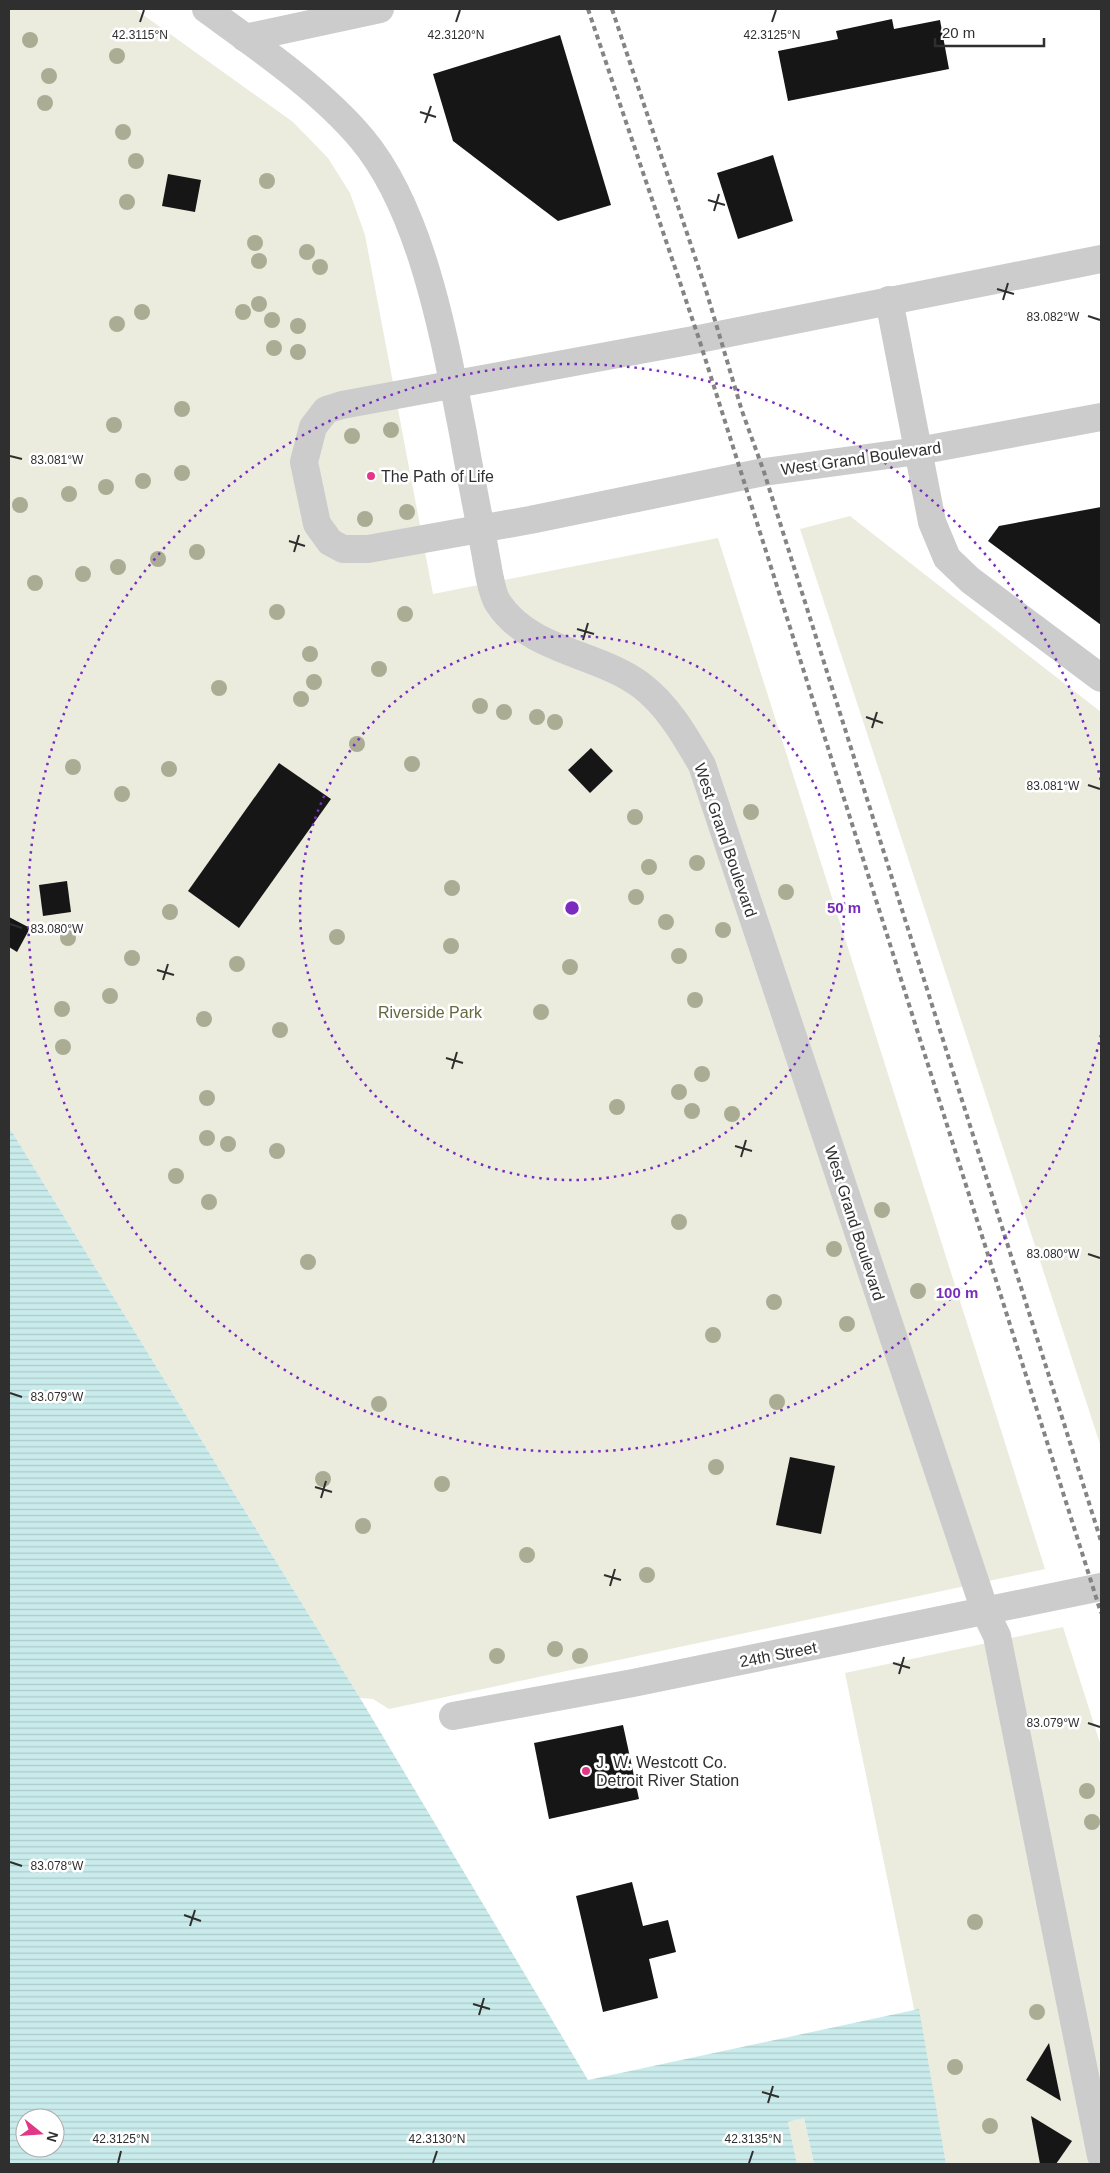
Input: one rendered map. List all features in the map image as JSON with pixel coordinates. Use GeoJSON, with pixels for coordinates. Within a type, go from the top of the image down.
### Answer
{"type":"FeatureCollection","features":[{"type":"Feature","properties":{"kind":"street"},"geometry":{"type":"LineString","coordinates":[[206,9],[318,96],[362,139],[393,184],[424,263],[445,339],[454,384],[481,529],[368,550],[343,549],[330,542],[317,524],[304,462],[313,427],[326,410],[342,405],[454,384],[713,336],[1101,259]]}},
{"type":"Feature","properties":{"kind":"street"},"geometry":{"type":"LineString","coordinates":[[245,38],[380,9]]}},
{"type":"Feature","properties":{"kind":"street"},"geometry":{"type":"LineString","coordinates":[[889,300],[932,522],[948,558],[970,580],[1101,678]]}},
{"type":"Feature","properties":{"kind":"street","name":"West Grand Boulevard"},"geometry":{"type":"LineString","coordinates":[[1101,417],[918,452],[764,472],[481,529],[489,574],[497,602],[513,622],[536,636],[618,672],[641,686],[664,707],[683,732],[702,765],[985,1611],[997,1636],[1101,2156]]}},
{"type":"Feature","properties":{"kind":"street","name":"24th Street"},"geometry":{"type":"LineString","coordinates":[[453,1716],[632,1683],[1101,1587]]}},
{"type":"Feature","properties":{"kind":"green space","name":"Riverside Park"},"geometry":{"type":"Polygon","coordinates":[[[9,9],[135,9],[293,122],[328,158],[350,193],[365,235],[433,594],[718,538],[1045,1569],[389,1709],[373,1699],[360,1698],[9,1127],[9,9]]]}},
{"type":"Feature","properties":{"kind":"green space"},"geometry":{"type":"Polygon","coordinates":[[[850,516],[1101,712],[1101,1447],[800,529],[850,516]]]}},
{"type":"Feature","properties":{"kind":"green space"},"geometry":{"type":"Polygon","coordinates":[[[1063,1627],[1101,1746],[1101,2164],[946,2164],[845,1673],[1063,1627]]]}},
{"type":"Feature","properties":{"kind":"green space"},"geometry":{"type":"Polygon","coordinates":[[[804,2118],[814,2164],[797,2164],[788,2122],[804,2118]]]}},
{"type":"Feature","properties":{"kind":"water"},"geometry":{"type":"Polygon","coordinates":[[[9,1127],[360,1698],[588,2080],[919,2009],[946,2164],[814,2164],[804,2118],[788,2122],[797,2164],[9,2164],[9,1127]]]}},
{"type":"Feature","properties":{"kind":"building"},"geometry":{"type":"Polygon","coordinates":[[[892,19],[894,29],[940,20],[949,69],[788,101],[778,51],[838,39],[836,31],[892,19]]]}},
{"type":"Feature","properties":{"kind":"building"},"geometry":{"type":"Polygon","coordinates":[[[560,35],[611,205],[558,221],[453,141],[433,74],[560,35]]]}},
{"type":"Feature","properties":{"kind":"building"},"geometry":{"type":"Polygon","coordinates":[[[773,155],[793,221],[738,239],[717,173],[773,155]]]}},
{"type":"Feature","properties":{"kind":"building"},"geometry":{"type":"Polygon","coordinates":[[[168,174],[201,180],[195,212],[162,206],[168,174]]]}},
{"type":"Feature","properties":{"kind":"building"},"geometry":{"type":"Polygon","coordinates":[[[1101,507],[1101,625],[988,541],[999,526],[1101,507]]]}},
{"type":"Feature","properties":{"kind":"building"},"geometry":{"type":"Polygon","coordinates":[[[591,748],[613,771],[590,793],[568,770],[591,748]]]}},
{"type":"Feature","properties":{"kind":"building"},"geometry":{"type":"Polygon","coordinates":[[[279,763],[331,799],[239,928],[188,891],[279,763]]]}},
{"type":"Feature","properties":{"kind":"building"},"geometry":{"type":"Polygon","coordinates":[[[67,881],[71,912],[43,916],[39,885],[67,881]]]}},
{"type":"Feature","properties":{"kind":"building"},"geometry":{"type":"Polygon","coordinates":[[[9,917],[30,928],[17,952],[9,947],[9,917]]]}},
{"type":"Feature","properties":{"kind":"building"},"geometry":{"type":"Polygon","coordinates":[[[790,1457],[835,1466],[821,1534],[776,1525],[790,1457]]]}},
{"type":"Feature","properties":{"kind":"building","name":"J. W. Westcott Co. Detroit River Station"},"geometry":{"type":"Polygon","coordinates":[[[623,1725],[639,1799],[549,1819],[534,1743],[623,1725]]]}},
{"type":"Feature","properties":{"kind":"building"},"geometry":{"type":"Polygon","coordinates":[[[632,1882],[643,1926],[668,1920],[676,1952],[649,1959],[658,1998],[603,2012],[576,1896],[632,1882]]]}},
{"type":"Feature","properties":{"kind":"building"},"geometry":{"type":"Polygon","coordinates":[[[1049,2043],[1061,2101],[1026,2080],[1049,2043]]]}},
{"type":"Feature","properties":{"kind":"building"},"geometry":{"type":"Polygon","coordinates":[[[1031,2116],[1072,2141],[1056,2164],[1040,2164],[1031,2116]]]}},
{"type":"Feature","properties":{"kind":"railway"},"geometry":{"type":"LineString","coordinates":[[588,9],[699,339],[1101,1613]]}},
{"type":"Feature","properties":{"kind":"railway"},"geometry":{"type":"LineString","coordinates":[[612,9],[705,287],[742,411],[764,472],[1101,1541]]}},
{"type":"Feature","properties":{"kind":"place","name":"The Path of Life"},"geometry":{"type":"Point","coordinates":[371,476]}},
{"type":"Feature","properties":{"kind":"place","name":"J. W. Westcott Co. Detroit River Station"},"geometry":{"type":"Point","coordinates":[586,1771]}}]}
